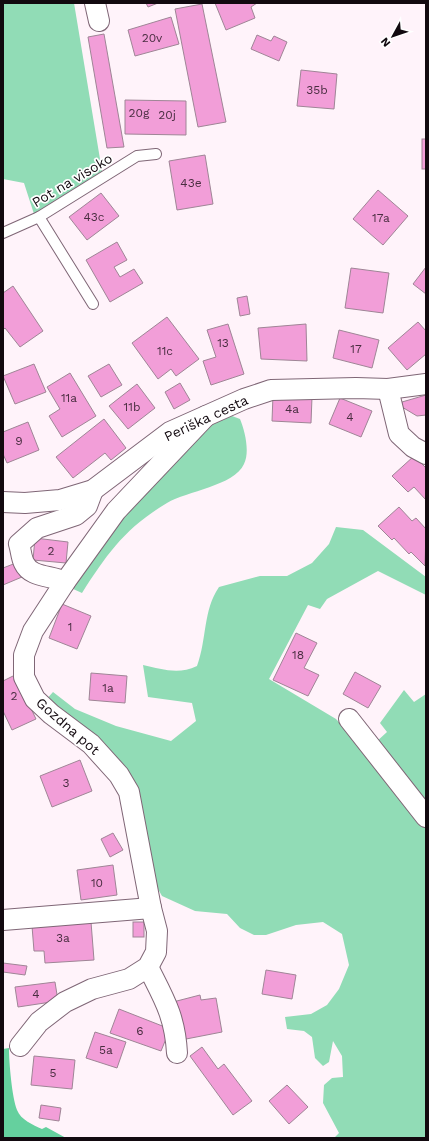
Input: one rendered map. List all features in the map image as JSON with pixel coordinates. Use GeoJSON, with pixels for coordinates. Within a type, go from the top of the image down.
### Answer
{"type":"FeatureCollection","features":[{"type":"Feature","properties":{"kind":"street","name":"Periška cesta"},"geometry":{"type":"LineString","coordinates":[[3,502],[25,503],[60,500],[93,490],[170,432],[244,399],[271,390],[356,388],[388,389],[426,384]]}},
{"type":"Feature","properties":{"kind":"street"},"geometry":{"type":"LineString","coordinates":[[388,389],[400,434],[413,447],[426,454]]}},
{"type":"Feature","properties":{"kind":"street","name":"Gozdna pot"},"geometry":{"type":"LineString","coordinates":[[148,967],[156,952],[157,931],[151,908],[129,792],[118,775],[91,744],[51,714],[35,699],[24,677],[24,655],[33,631],[65,582],[116,511],[206,416]]}},
{"type":"Feature","properties":{"kind":"street"},"geometry":{"type":"LineString","coordinates":[[65,582],[55,577],[35,574],[24,563],[19,544],[37,528],[76,514],[87,506],[93,490]]}},
{"type":"Feature","properties":{"kind":"street"},"geometry":{"type":"LineString","coordinates":[[349,719],[426,817]]}},
{"type":"Feature","properties":{"kind":"street"},"geometry":{"type":"LineString","coordinates":[[3,920],[151,908]]}},
{"type":"Feature","properties":{"kind":"street"},"geometry":{"type":"LineString","coordinates":[[20,1046],[39,1022],[65,1002],[92,988],[129,979],[148,967],[168,1006],[176,1030],[177,1053]]}},
{"type":"Feature","properties":{"kind":"lane","name":"Pot na visoko"},"geometry":{"type":"LineString","coordinates":[[3,233],[39,217],[137,156],[156,154]]}},
{"type":"Feature","properties":{"kind":"lane"},"geometry":{"type":"LineString","coordinates":[[39,217],[93,304]]}},
{"type":"Feature","properties":{"kind":"green space"},"geometry":{"type":"Polygon","coordinates":[[[3,3],[74,3],[103,177],[34,214],[24,183],[3,179],[3,3]]]}},
{"type":"Feature","properties":{"kind":"green space"},"geometry":{"type":"Polygon","coordinates":[[[232,416],[240,419],[244,429],[247,448],[246,459],[239,472],[221,483],[176,499],[152,512],[128,532],[118,543],[82,593],[71,588],[129,507],[204,427],[232,416]]]}},
{"type":"Feature","properties":{"kind":"green space"},"geometry":{"type":"Polygon","coordinates":[[[336,527],[363,530],[426,577],[426,595],[378,571],[327,599],[320,609],[308,605],[269,679],[336,719],[357,741],[389,784],[426,827],[426,1138],[334,1138],[339,1133],[323,1103],[324,1085],[332,1078],[343,1077],[342,1056],[333,1041],[329,1062],[323,1066],[315,1058],[312,1037],[304,1031],[287,1029],[285,1017],[311,1014],[327,1005],[339,989],[349,965],[342,934],[323,922],[296,925],[266,935],[254,935],[240,928],[227,914],[195,911],[162,896],[154,882],[136,796],[45,701],[53,692],[75,709],[116,726],[171,741],[196,721],[192,703],[148,697],[143,665],[177,671],[190,669],[197,666],[210,605],[219,587],[260,576],[287,576],[312,563],[329,544],[336,527]]]}},
{"type":"Feature","properties":{"kind":"green space"},"geometry":{"type":"Polygon","coordinates":[[[404,690],[414,702],[426,694],[426,811],[375,743],[387,732],[380,723],[404,690]]]}},
{"type":"Feature","properties":{"kind":"green space"},"geometry":{"type":"Polygon","coordinates":[[[9,1048],[12,1089],[19,1114],[31,1124],[42,1129],[46,1127],[66,1138],[3,1138],[3,1049],[9,1048]]]}},
{"type":"Feature","properties":{"kind":"building"},"geometry":{"type":"Polygon","coordinates":[[[146,3],[158,3],[148,7],[146,3]]]}},
{"type":"Feature","properties":{"kind":"building"},"geometry":{"type":"Polygon","coordinates":[[[215,3],[257,3],[251,7],[255,18],[226,30],[215,3]]]}},
{"type":"Feature","properties":{"kind":"building"},"geometry":{"type":"Polygon","coordinates":[[[202,4],[226,122],[198,127],[175,9],[202,4]]]}},
{"type":"Feature","properties":{"kind":"building"},"geometry":{"type":"Polygon","coordinates":[[[171,17],[179,44],[135,56],[128,30],[171,17]]]}},
{"type":"Feature","properties":{"kind":"building"},"geometry":{"type":"Polygon","coordinates":[[[104,34],[124,147],[107,148],[88,37],[104,34]]]}},
{"type":"Feature","properties":{"kind":"building"},"geometry":{"type":"Polygon","coordinates":[[[257,35],[271,41],[274,36],[287,42],[279,61],[251,49],[257,35]]]}},
{"type":"Feature","properties":{"kind":"building"},"geometry":{"type":"Polygon","coordinates":[[[301,70],[337,74],[334,109],[297,106],[301,70]]]}},
{"type":"Feature","properties":{"kind":"building"},"geometry":{"type":"Polygon","coordinates":[[[125,100],[186,101],[186,135],[125,134],[125,100]]]}},
{"type":"Feature","properties":{"kind":"building"},"geometry":{"type":"Polygon","coordinates":[[[422,139],[426,139],[426,169],[422,169],[422,139]]]}},
{"type":"Feature","properties":{"kind":"building"},"geometry":{"type":"Polygon","coordinates":[[[205,155],[213,204],[177,210],[169,161],[205,155]]]}},
{"type":"Feature","properties":{"kind":"building"},"geometry":{"type":"Polygon","coordinates":[[[378,190],[408,216],[383,245],[353,219],[378,190]]]}},
{"type":"Feature","properties":{"kind":"building"},"geometry":{"type":"Polygon","coordinates":[[[101,193],[119,216],[87,240],[69,217],[101,193]]]}},
{"type":"Feature","properties":{"kind":"building"},"geometry":{"type":"Polygon","coordinates":[[[117,242],[127,260],[114,267],[120,277],[134,269],[143,283],[110,302],[86,260],[117,242]]]}},
{"type":"Feature","properties":{"kind":"building"},"geometry":{"type":"Polygon","coordinates":[[[426,267],[426,294],[413,284],[426,267]]]}},
{"type":"Feature","properties":{"kind":"building"},"geometry":{"type":"Polygon","coordinates":[[[351,268],[389,273],[383,313],[345,308],[351,268]]]}},
{"type":"Feature","properties":{"kind":"building"},"geometry":{"type":"Polygon","coordinates":[[[13,286],[43,331],[20,347],[5,328],[3,330],[3,293],[13,286]]]}},
{"type":"Feature","properties":{"kind":"building"},"geometry":{"type":"Polygon","coordinates":[[[247,296],[250,314],[240,316],[237,298],[247,296]]]}},
{"type":"Feature","properties":{"kind":"building"},"geometry":{"type":"Polygon","coordinates":[[[167,317],[199,359],[176,376],[171,369],[158,379],[132,343],[167,317]]]}},
{"type":"Feature","properties":{"kind":"building"},"geometry":{"type":"Polygon","coordinates":[[[418,322],[426,331],[426,354],[407,370],[388,348],[418,322]]]}},
{"type":"Feature","properties":{"kind":"building"},"geometry":{"type":"Polygon","coordinates":[[[228,324],[244,374],[211,385],[203,361],[216,357],[207,330],[228,324]]]}},
{"type":"Feature","properties":{"kind":"building"},"geometry":{"type":"Polygon","coordinates":[[[306,324],[307,361],[261,359],[258,328],[306,324]]]}},
{"type":"Feature","properties":{"kind":"building"},"geometry":{"type":"Polygon","coordinates":[[[339,330],[379,340],[372,368],[333,358],[339,330]]]}},
{"type":"Feature","properties":{"kind":"building"},"geometry":{"type":"Polygon","coordinates":[[[34,364],[46,392],[15,404],[3,376],[34,364]]]}},
{"type":"Feature","properties":{"kind":"building"},"geometry":{"type":"Polygon","coordinates":[[[109,364],[122,385],[101,397],[88,376],[109,364]]]}},
{"type":"Feature","properties":{"kind":"building"},"geometry":{"type":"Polygon","coordinates":[[[70,373],[96,416],[62,437],[49,416],[60,409],[47,387],[70,373]]]}},
{"type":"Feature","properties":{"kind":"building"},"geometry":{"type":"Polygon","coordinates":[[[180,383],[190,400],[174,409],[165,392],[180,383]]]}},
{"type":"Feature","properties":{"kind":"building"},"geometry":{"type":"Polygon","coordinates":[[[137,384],[155,408],[128,429],[109,406],[137,384]]]}},
{"type":"Feature","properties":{"kind":"building"},"geometry":{"type":"Polygon","coordinates":[[[273,395],[312,397],[311,423],[272,421],[273,395]]]}},
{"type":"Feature","properties":{"kind":"building"},"geometry":{"type":"Polygon","coordinates":[[[426,395],[426,415],[417,416],[402,407],[402,402],[426,395]]]}},
{"type":"Feature","properties":{"kind":"building"},"geometry":{"type":"Polygon","coordinates":[[[340,398],[372,411],[361,437],[329,424],[340,398]]]}},
{"type":"Feature","properties":{"kind":"building"},"geometry":{"type":"Polygon","coordinates":[[[104,419],[126,448],[111,460],[105,453],[73,478],[56,457],[104,419]]]}},
{"type":"Feature","properties":{"kind":"building"},"geometry":{"type":"Polygon","coordinates":[[[28,422],[39,450],[7,463],[3,454],[3,432],[28,422]]]}},
{"type":"Feature","properties":{"kind":"building"},"geometry":{"type":"Polygon","coordinates":[[[414,456],[426,468],[426,500],[414,487],[408,492],[392,476],[414,456]]]}},
{"type":"Feature","properties":{"kind":"building"},"geometry":{"type":"Polygon","coordinates":[[[399,507],[412,521],[416,518],[426,529],[425,566],[411,552],[409,554],[394,538],[392,540],[378,526],[399,507]]]}},
{"type":"Feature","properties":{"kind":"building"},"geometry":{"type":"Polygon","coordinates":[[[35,538],[68,542],[66,563],[33,560],[35,538]]]}},
{"type":"Feature","properties":{"kind":"building"},"geometry":{"type":"Polygon","coordinates":[[[16,563],[22,577],[3,585],[3,568],[16,563]]]}},
{"type":"Feature","properties":{"kind":"building"},"geometry":{"type":"Polygon","coordinates":[[[62,604],[91,616],[77,649],[49,638],[62,604]]]}},
{"type":"Feature","properties":{"kind":"building"},"geometry":{"type":"Polygon","coordinates":[[[296,633],[317,643],[304,668],[319,675],[308,696],[273,680],[296,633]]]}},
{"type":"Feature","properties":{"kind":"building"},"geometry":{"type":"Polygon","coordinates":[[[355,672],[381,686],[368,708],[343,694],[355,672]]]}},
{"type":"Feature","properties":{"kind":"building"},"geometry":{"type":"Polygon","coordinates":[[[91,673],[127,676],[125,703],[89,700],[91,673]]]}},
{"type":"Feature","properties":{"kind":"building"},"geometry":{"type":"Polygon","coordinates":[[[15,675],[36,719],[12,730],[3,711],[3,681],[15,675]]]}},
{"type":"Feature","properties":{"kind":"building"},"geometry":{"type":"Polygon","coordinates":[[[80,760],[92,791],[52,807],[40,776],[80,760]]]}},
{"type":"Feature","properties":{"kind":"building"},"geometry":{"type":"Polygon","coordinates":[[[113,833],[123,850],[110,857],[101,839],[113,833]]]}},
{"type":"Feature","properties":{"kind":"building"},"geometry":{"type":"Polygon","coordinates":[[[113,865],[117,895],[81,900],[77,870],[113,865]]]}},
{"type":"Feature","properties":{"kind":"building"},"geometry":{"type":"Polygon","coordinates":[[[91,922],[94,960],[45,963],[44,951],[34,951],[32,926],[91,922]]]}},
{"type":"Feature","properties":{"kind":"building"},"geometry":{"type":"Polygon","coordinates":[[[133,922],[144,922],[144,937],[133,937],[133,922]]]}},
{"type":"Feature","properties":{"kind":"building"},"geometry":{"type":"Polygon","coordinates":[[[3,963],[27,966],[25,975],[3,972],[3,963]]]}},
{"type":"Feature","properties":{"kind":"building"},"geometry":{"type":"Polygon","coordinates":[[[266,970],[296,975],[292,999],[262,994],[266,970]]]}},
{"type":"Feature","properties":{"kind":"building"},"geometry":{"type":"Polygon","coordinates":[[[55,982],[58,1001],[18,1007],[15,987],[55,982]]]}},
{"type":"Feature","properties":{"kind":"building"},"geometry":{"type":"Polygon","coordinates":[[[200,995],[201,1000],[216,998],[222,1032],[181,1040],[173,1002],[200,995]]]}},
{"type":"Feature","properties":{"kind":"building"},"geometry":{"type":"Polygon","coordinates":[[[119,1009],[170,1029],[161,1051],[110,1033],[119,1009]]]}},
{"type":"Feature","properties":{"kind":"building"},"geometry":{"type":"Polygon","coordinates":[[[95,1032],[126,1042],[117,1068],[86,1058],[95,1032]]]}},
{"type":"Feature","properties":{"kind":"building"},"geometry":{"type":"Polygon","coordinates":[[[202,1047],[218,1069],[224,1064],[252,1101],[233,1115],[190,1056],[202,1047]]]}},
{"type":"Feature","properties":{"kind":"building"},"geometry":{"type":"Polygon","coordinates":[[[34,1056],[75,1060],[72,1089],[31,1085],[34,1056]]]}},
{"type":"Feature","properties":{"kind":"building"},"geometry":{"type":"Polygon","coordinates":[[[287,1085],[308,1107],[289,1124],[269,1101],[287,1085]]]}},
{"type":"Feature","properties":{"kind":"building"},"geometry":{"type":"Polygon","coordinates":[[[41,1105],[61,1108],[59,1121],[39,1118],[41,1105]]]}}]}
